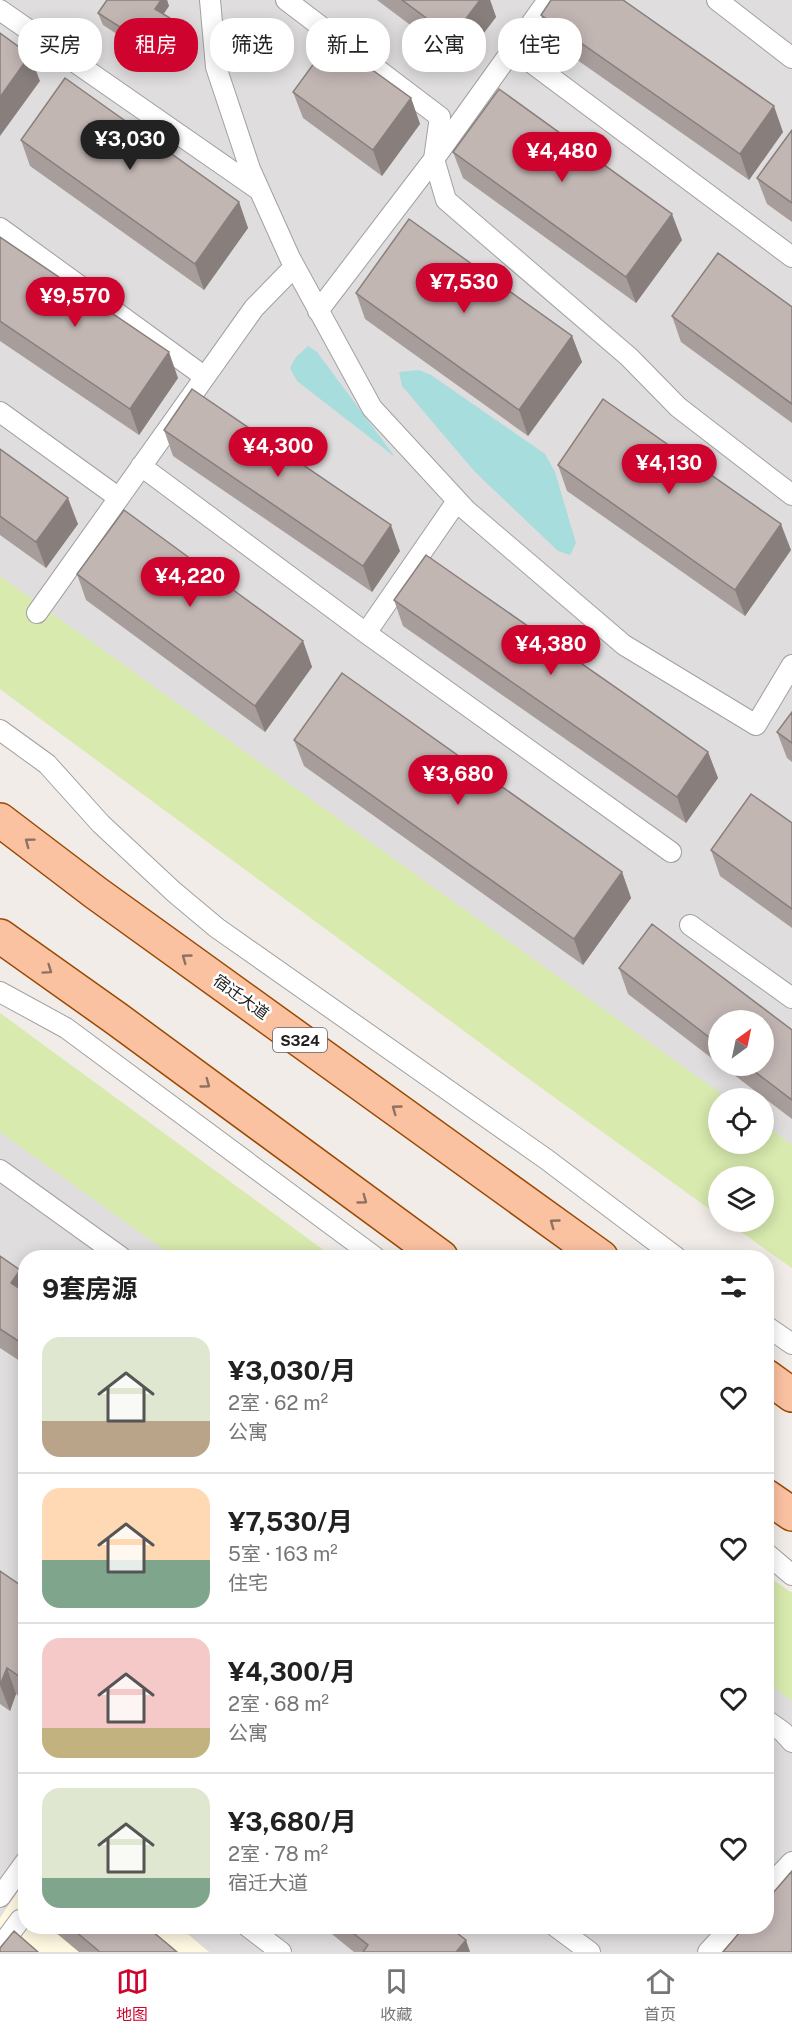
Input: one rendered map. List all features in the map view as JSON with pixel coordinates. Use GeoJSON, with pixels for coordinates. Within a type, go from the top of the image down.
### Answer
{"type":"FeatureCollection","features":[{"type":"Feature","properties":{"kind":"main road","name":"宿迁大道"},"geometry":{"type":"LineString","coordinates":[[0,820],[96,893],[591,1250]]}},
{"type":"Feature","properties":{"kind":"main road"},"geometry":{"type":"LineString","coordinates":[[0,936],[431,1250]]}},
{"type":"Feature","properties":{"kind":"main road"},"geometry":{"type":"LineString","coordinates":[[774,1382],[792,1395]]}},
{"type":"Feature","properties":{"kind":"main road"},"geometry":{"type":"LineString","coordinates":[[774,1502],[792,1515]]}},
{"type":"Feature","properties":{"kind":"lane"},"geometry":{"type":"LineString","coordinates":[[210,0],[216,67],[250,169],[294,267],[372,408],[458,501],[624,645],[756,725],[792,665]]}},
{"type":"Feature","properties":{"kind":"lane"},"geometry":{"type":"LineString","coordinates":[[286,0],[441,117],[434,159],[446,200],[629,357],[678,407],[792,495]]}},
{"type":"Feature","properties":{"kind":"lane"},"geometry":{"type":"LineString","coordinates":[[717,0],[792,58]]}},
{"type":"Feature","properties":{"kind":"lane"},"geometry":{"type":"LineString","coordinates":[[531,18],[540,3]]}},
{"type":"Feature","properties":{"kind":"lane"},"geometry":{"type":"LineString","coordinates":[[0,10],[260,191]]}},
{"type":"Feature","properties":{"kind":"lane"},"geometry":{"type":"LineString","coordinates":[[318,311],[434,159],[498,70]]}},
{"type":"Feature","properties":{"kind":"lane"},"geometry":{"type":"LineString","coordinates":[[544,72],[792,257]]}},
{"type":"Feature","properties":{"kind":"lane"},"geometry":{"type":"LineString","coordinates":[[0,228],[205,377]]}},
{"type":"Feature","properties":{"kind":"lane"},"geometry":{"type":"LineString","coordinates":[[37,613],[254,308],[294,267]]}},
{"type":"Feature","properties":{"kind":"lane"},"geometry":{"type":"LineString","coordinates":[[0,412],[119,498]]}},
{"type":"Feature","properties":{"kind":"lane"},"geometry":{"type":"LineString","coordinates":[[141,466],[366,633],[671,852]]}},
{"type":"Feature","properties":{"kind":"lane"},"geometry":{"type":"LineString","coordinates":[[366,633],[458,501]]}},
{"type":"Feature","properties":{"kind":"lane"},"geometry":{"type":"LineString","coordinates":[[0,730],[47,764],[101,824],[174,892],[217,928],[546,1159],[667,1250]]}},
{"type":"Feature","properties":{"kind":"lane"},"geometry":{"type":"LineString","coordinates":[[690,925],[792,998]]}},
{"type":"Feature","properties":{"kind":"lane"},"geometry":{"type":"LineString","coordinates":[[0,992],[66,1028],[366,1250]]}},
{"type":"Feature","properties":{"kind":"lane"},"geometry":{"type":"LineString","coordinates":[[0,1170],[112,1250]]}},
{"type":"Feature","properties":{"kind":"lane"},"geometry":{"type":"LineString","coordinates":[[774,1332],[792,1344]]}},
{"type":"Feature","properties":{"kind":"lane"},"geometry":{"type":"LineString","coordinates":[[774,1559],[792,1575]]}},
{"type":"Feature","properties":{"kind":"lane"},"geometry":{"type":"LineString","coordinates":[[774,1726],[792,1742]]}},
{"type":"Feature","properties":{"kind":"lane"},"geometry":{"type":"LineString","coordinates":[[774,1881],[792,1862]]}},
{"type":"Feature","properties":{"kind":"lane"},"geometry":{"type":"LineString","coordinates":[[2,1892],[18,1871]]}},
{"type":"Feature","properties":{"kind":"lane"},"geometry":{"type":"LineString","coordinates":[[0,1947],[18,1923]]}},
{"type":"Feature","properties":{"kind":"lane"},"geometry":{"type":"LineString","coordinates":[[257,1934],[280,1952]]}},
{"type":"Feature","properties":{"kind":"lane"},"geometry":{"type":"LineString","coordinates":[[566,1934],[590,1952]]}},
{"type":"Feature","properties":{"kind":"lane"},"geometry":{"type":"LineString","coordinates":[[708,1952],[725,1934]]}},
{"type":"Feature","properties":{"kind":"shaded area"},"geometry":{"type":"Polygon","coordinates":[[[0,0],[792,0],[792,1268],[774,1255],[774,1250],[767,1250],[741,1232],[774,1232],[774,1166],[708,1166],[708,1208],[0,689],[0,0]]]}},
{"type":"Feature","properties":{"kind":"shaded area"},"geometry":{"type":"Polygon","coordinates":[[[0,1039],[291,1250],[18,1250],[18,1892],[0,1918],[0,1039]]]}},
{"type":"Feature","properties":{"kind":"shaded area"},"geometry":{"type":"Polygon","coordinates":[[[774,1600],[792,1613],[792,1952],[209,1952],[188,1934],[774,1934],[774,1600]]]}},
{"type":"Feature","properties":{"kind":"shaded area"},"geometry":{"type":"Polygon","coordinates":[[[18,1891],[18,1934],[188,1934],[209,1952],[0,1952],[0,1918],[18,1891]]]}},
{"type":"Feature","properties":{"kind":"green space"},"geometry":{"type":"Polygon","coordinates":[[[0,576],[713,1088],[708,1088],[708,1154],[774,1154],[774,1132],[792,1145],[792,1268],[774,1255],[774,1250],[767,1250],[741,1232],[774,1232],[774,1166],[708,1166],[708,1208],[544,1090],[0,689],[0,576]]]}},
{"type":"Feature","properties":{"kind":"green space"},"geometry":{"type":"Polygon","coordinates":[[[0,1013],[323,1250],[164,1250],[0,1132],[0,1013]]]}},
{"type":"Feature","properties":{"kind":"green space"},"geometry":{"type":"Polygon","coordinates":[[[774,1581],[792,1593],[792,1701],[774,1687],[774,1581]]]}},
{"type":"Feature","properties":{"kind":"water"},"geometry":{"type":"Polygon","coordinates":[[[308,346],[317,352],[395,457],[297,381],[290,368],[296,357],[308,346]]]}},
{"type":"Feature","properties":{"kind":"water"},"geometry":{"type":"Polygon","coordinates":[[[419,370],[431,375],[545,454],[555,472],[576,543],[570,555],[558,551],[475,472],[402,386],[399,372],[419,370]]]}},
{"type":"Feature","properties":{"kind":"building"},"geometry":{"type":"Polygon","coordinates":[[[107,0],[161,0],[155,9],[170,18],[114,18],[114,23],[98,13],[107,0]]]}},
{"type":"Feature","properties":{"kind":"building"},"geometry":{"type":"Polygon","coordinates":[[[402,0],[480,0],[466,18],[426,18],[402,0]]]}},
{"type":"Feature","properties":{"kind":"building"},"geometry":{"type":"Polygon","coordinates":[[[551,0],[623,0],[774,106],[740,154],[582,44],[582,18],[545,18],[541,15],[551,0]]]}},
{"type":"Feature","properties":{"kind":"building"},"geometry":{"type":"Polygon","coordinates":[[[0,33],[18,46],[18,72],[0,97],[0,33]]]}},
{"type":"Feature","properties":{"kind":"building"},"geometry":{"type":"Polygon","coordinates":[[[308,72],[375,72],[411,98],[373,150],[293,92],[308,72]]]}},
{"type":"Feature","properties":{"kind":"building"},"geometry":{"type":"Polygon","coordinates":[[[65,78],[239,202],[195,264],[21,140],[65,78]]]}},
{"type":"Feature","properties":{"kind":"building"},"geometry":{"type":"Polygon","coordinates":[[[499,89],[672,214],[626,277],[453,152],[499,89]]]}},
{"type":"Feature","properties":{"kind":"building"},"geometry":{"type":"Polygon","coordinates":[[[792,130],[792,203],[757,178],[792,130]]]}},
{"type":"Feature","properties":{"kind":"building"},"geometry":{"type":"Polygon","coordinates":[[[409,219],[572,336],[519,410],[356,293],[409,219]]]}},
{"type":"Feature","properties":{"kind":"building"},"geometry":{"type":"Polygon","coordinates":[[[0,237],[169,352],[130,409],[0,321],[0,237]]]}},
{"type":"Feature","properties":{"kind":"building"},"geometry":{"type":"Polygon","coordinates":[[[718,253],[792,307],[792,404],[672,316],[718,253]]]}},
{"type":"Feature","properties":{"kind":"building"},"geometry":{"type":"Polygon","coordinates":[[[192,389],[391,525],[363,566],[164,430],[192,389]]]}},
{"type":"Feature","properties":{"kind":"building"},"geometry":{"type":"Polygon","coordinates":[[[603,399],[781,524],[735,590],[558,465],[603,399]]]}},
{"type":"Feature","properties":{"kind":"building"},"geometry":{"type":"Polygon","coordinates":[[[0,449],[68,498],[36,542],[0,516],[0,449]]]}},
{"type":"Feature","properties":{"kind":"building"},"geometry":{"type":"Polygon","coordinates":[[[124,510],[303,641],[255,706],[77,574],[124,510]]]}},
{"type":"Feature","properties":{"kind":"building"},"geometry":{"type":"Polygon","coordinates":[[[426,555],[708,752],[677,797],[394,600],[426,555]]]}},
{"type":"Feature","properties":{"kind":"building"},"geometry":{"type":"Polygon","coordinates":[[[342,673],[622,872],[574,939],[294,740],[342,673]]]}},
{"type":"Feature","properties":{"kind":"building"},"geometry":{"type":"Polygon","coordinates":[[[792,712],[792,743],[777,732],[792,712]]]}},
{"type":"Feature","properties":{"kind":"building"},"geometry":{"type":"Polygon","coordinates":[[[751,794],[792,823],[792,909],[711,850],[751,794]]]}},
{"type":"Feature","properties":{"kind":"building"},"geometry":{"type":"Polygon","coordinates":[[[652,924],[766,1010],[708,1010],[708,1036],[619,968],[652,924]]]}},
{"type":"Feature","properties":{"kind":"building"},"geometry":{"type":"Polygon","coordinates":[[[774,1016],[792,1030],[792,1100],[760,1076],[774,1076],[774,1016]]]}},
{"type":"Feature","properties":{"kind":"building"},"geometry":{"type":"Polygon","coordinates":[[[0,1256],[18,1269],[18,1273],[11,1283],[18,1288],[18,1341],[0,1329],[0,1256]]]}},
{"type":"Feature","properties":{"kind":"building"},"geometry":{"type":"Polygon","coordinates":[[[0,1571],[18,1583],[18,1676],[7,1668],[0,1685],[0,1571]]]}},
{"type":"Feature","properties":{"kind":"building"},"geometry":{"type":"Polygon","coordinates":[[[792,1871],[792,1952],[723,1952],[738,1934],[774,1934],[774,1892],[792,1871]]]}},
{"type":"Feature","properties":{"kind":"building"},"geometry":{"type":"Polygon","coordinates":[[[14,1931],[38,1952],[0,1952],[0,1948],[14,1931]]]}},
{"type":"Feature","properties":{"kind":"building"},"geometry":{"type":"Polygon","coordinates":[[[79,1934],[156,1934],[177,1952],[100,1952],[79,1934]]]}},
{"type":"Feature","properties":{"kind":"building"},"geometry":{"type":"Polygon","coordinates":[[[354,1934],[458,1934],[466,1940],[456,1952],[363,1952],[368,1945],[354,1934]]]}}]}
